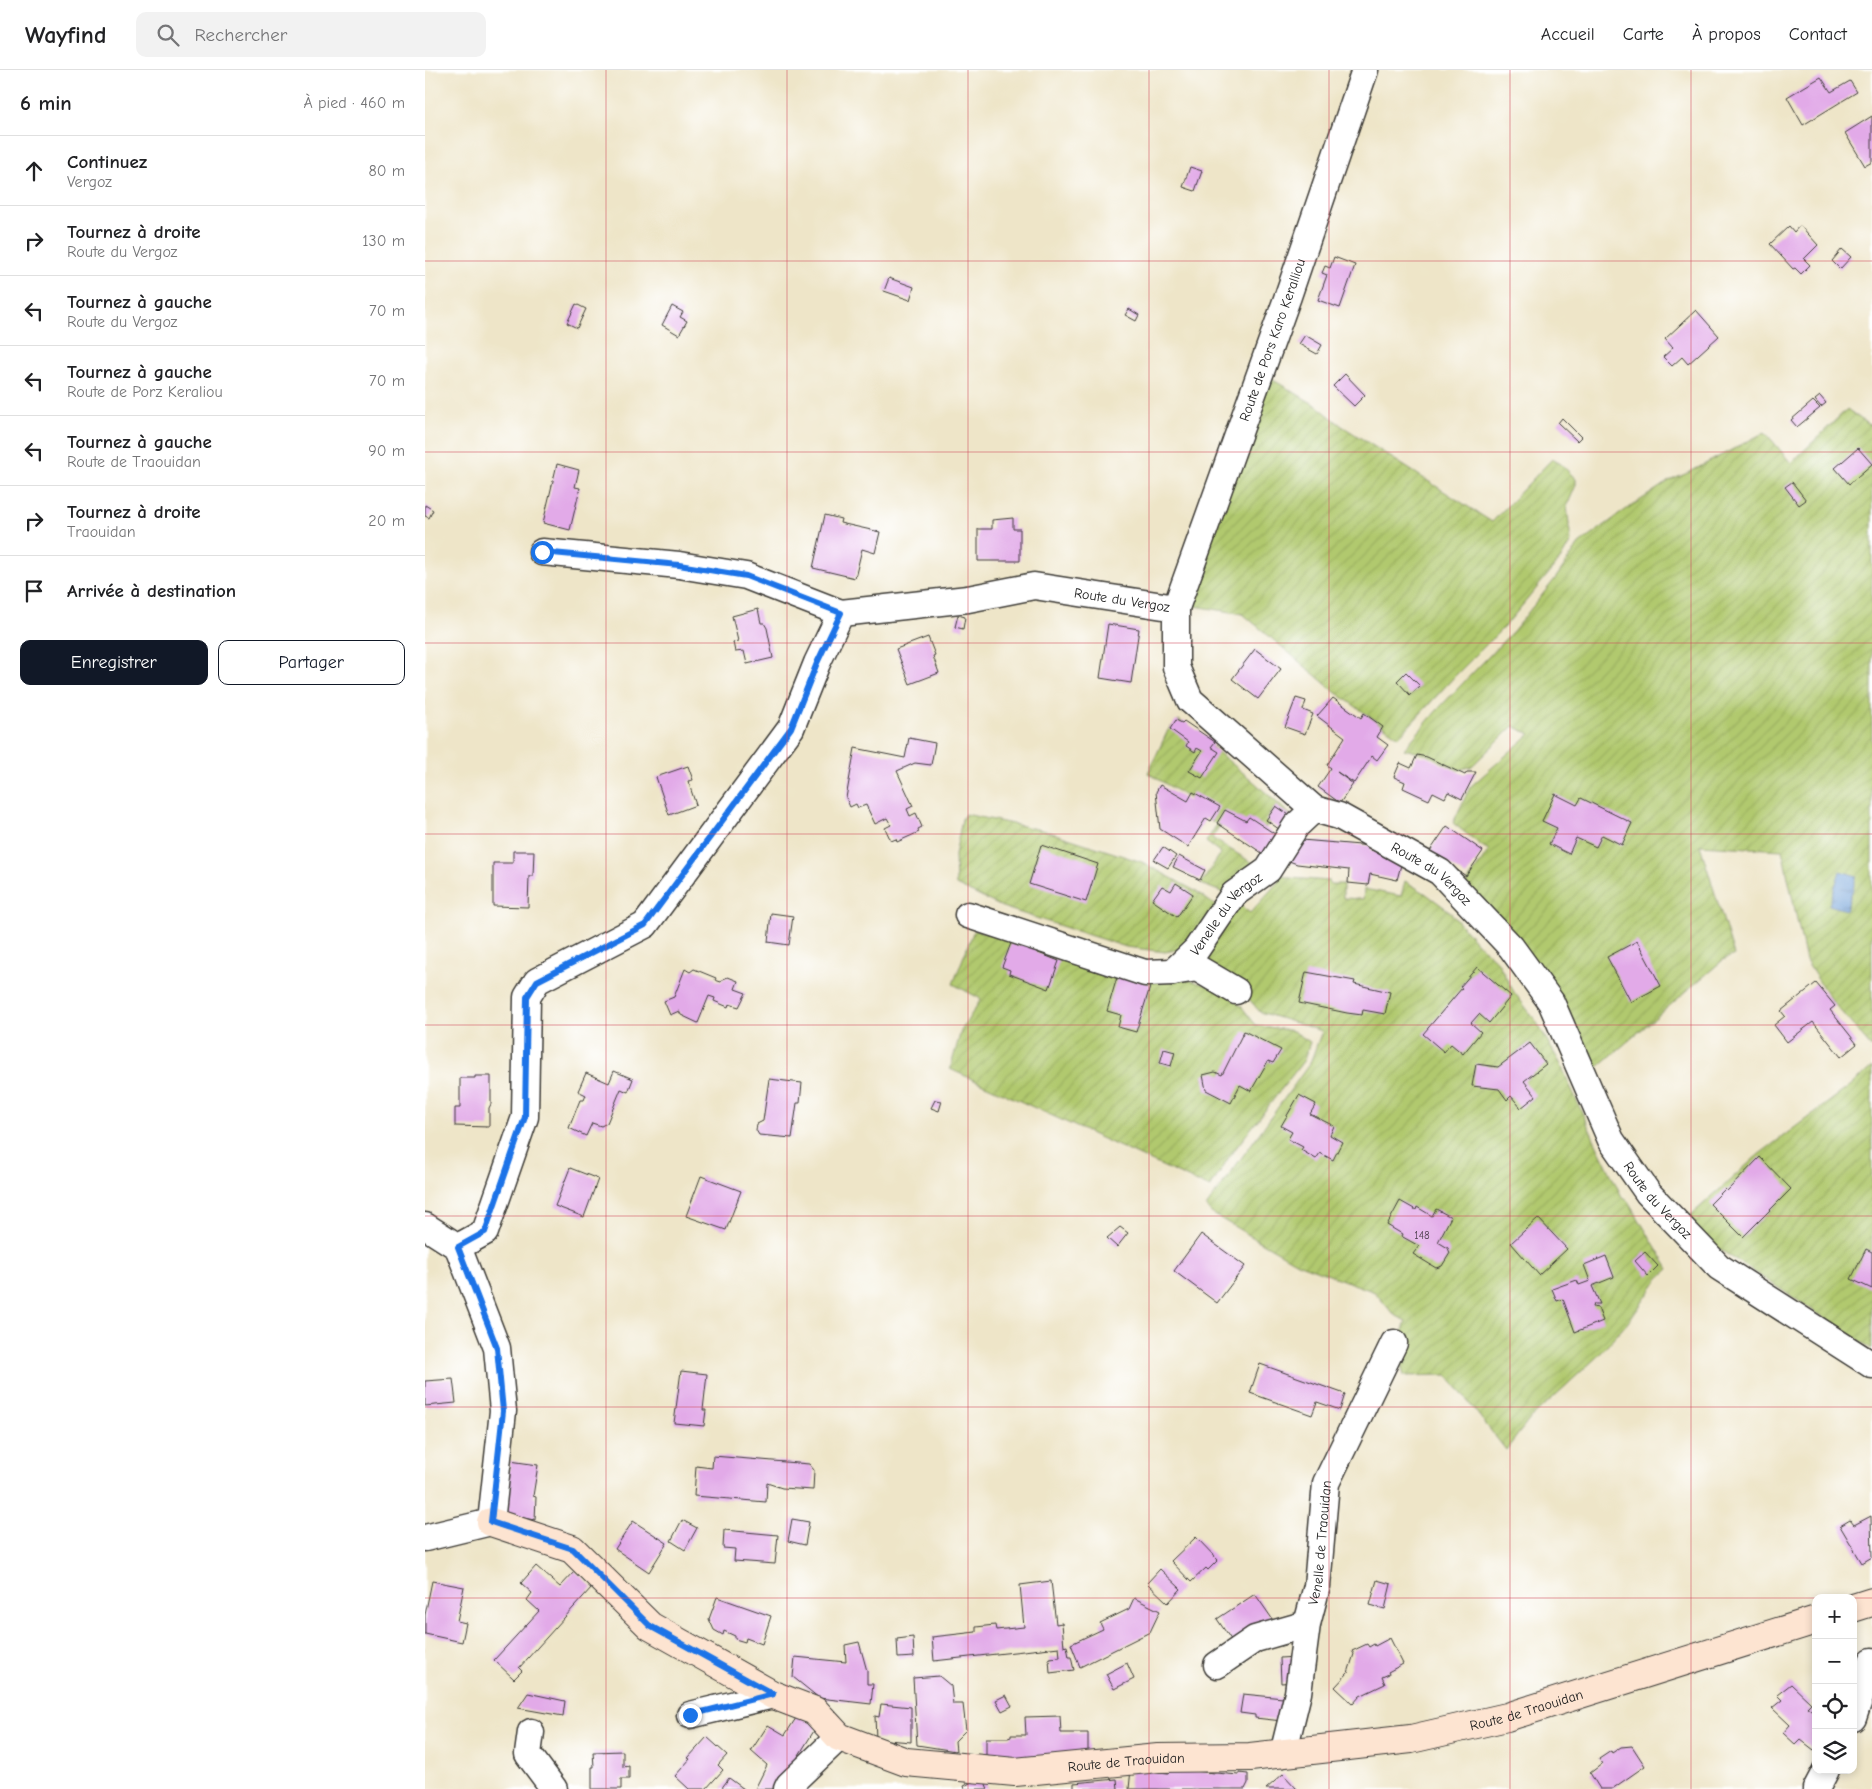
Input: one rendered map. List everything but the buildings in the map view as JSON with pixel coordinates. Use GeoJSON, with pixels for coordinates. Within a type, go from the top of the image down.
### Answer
{"type":"FeatureCollection","features":[{"type":"Feature","properties":{"kind":"street","name":"Route de Pors Karo Keralliou"},"geometry":{"type":"LineString","coordinates":[[1176,608],[1288,296],[1365,70]]}},
{"type":"Feature","properties":{"kind":"street"},"geometry":{"type":"LineString","coordinates":[[458,1247],[485,1232],[525,1117],[527,997],[537,981],[645,925],[791,728],[817,663],[841,613],[746,576],[679,565],[542,552]]}},
{"type":"Feature","properties":{"kind":"street","name":"Route du Vergoz"},"geometry":{"type":"LineString","coordinates":[[841,613],[968,599],[1035,586],[1176,608],[1176,667],[1190,700],[1314,809],[1339,816],[1440,872],[1511,946],[1551,1002],[1611,1140],[1648,1193],[1719,1267],[1872,1365]]}},
{"type":"Feature","properties":{"kind":"street","name":"Venelle du Vergoz"},"geometry":{"type":"LineString","coordinates":[[1173,972],[1196,950],[1234,894],[1268,870],[1296,826],[1314,809]]}},
{"type":"Feature","properties":{"kind":"street","name":"Venelle du Vergoz"},"geometry":{"type":"LineString","coordinates":[[968,916],[1145,973],[1173,972],[1197,968],[1236,991]]}},
{"type":"Feature","properties":{"kind":"street"},"geometry":{"type":"LineString","coordinates":[[425,1226],[458,1247],[497,1348],[503,1411],[491,1522],[425,1538]]}},
{"type":"Feature","properties":{"kind":"street","name":"Venelle de Traouidan"},"geometry":{"type":"LineString","coordinates":[[1283,1754],[1298,1692],[1307,1624],[1317,1586],[1326,1484],[1394,1343]]}},
{"type":"Feature","properties":{"kind":"street","name":"Route de Traouidan"},"geometry":{"type":"LineString","coordinates":[[491,1522],[573,1549],[650,1626],[773,1694],[815,1711],[839,1736],[906,1762],[1015,1780],[1158,1758],[1250,1757],[1411,1739],[1507,1717],[1812,1621]]}},
{"type":"Feature","properties":{"kind":"street"},"geometry":{"type":"LineString","coordinates":[[1857,1607],[1872,1602]]}},
{"type":"Feature","properties":{"kind":"street"},"geometry":{"type":"LineString","coordinates":[[1217,1665],[1255,1639],[1307,1624]]}},
{"type":"Feature","properties":{"kind":"street"},"geometry":{"type":"LineString","coordinates":[[1857,1706],[1872,1661]]}},
{"type":"Feature","properties":{"kind":"street"},"geometry":{"type":"LineString","coordinates":[[690,1715],[773,1694]]}},
{"type":"Feature","properties":{"kind":"street"},"geometry":{"type":"LineString","coordinates":[[531,1732],[528,1754],[554,1789]]}},
{"type":"Feature","properties":{"kind":"street"},"geometry":{"type":"LineString","coordinates":[[787,1789],[839,1736]]}},
{"type":"Feature","properties":{"kind":"street"},"geometry":{"type":"LineString","coordinates":[[1817,1789],[1824,1774]]}},
{"type":"Feature","properties":{"kind":"green space"},"geometry":{"type":"Polygon","coordinates":[[[1265,375],[1317,406],[1342,426],[1492,522],[1552,459],[1561,464],[1576,479],[1576,485],[1567,506],[1571,541],[1560,560],[1506,625],[1455,676],[1399,737],[1335,692],[1243,614],[1189,605],[1265,375]]]}},
{"type":"Feature","properties":{"kind":"green space"},"geometry":{"type":"Polygon","coordinates":[[[1847,409],[1869,425],[1872,423],[1872,1048],[1831,1000],[1806,961],[1782,850],[1700,845],[1734,955],[1723,960],[1592,1072],[1466,884],[1489,850],[1453,823],[1470,787],[1530,734],[1513,726],[1471,767],[1458,770],[1428,755],[1404,749],[1438,709],[1514,630],[1555,579],[1579,544],[1669,481],[1690,472],[1765,432],[1791,463],[1847,409]]]}},
{"type":"Feature","properties":{"kind":"green space"},"geometry":{"type":"Polygon","coordinates":[[[1179,720],[1253,781],[1295,819],[1270,821],[1261,834],[1241,836],[1220,825],[1212,838],[1254,864],[1229,895],[1201,884],[1221,853],[1206,842],[1217,824],[1188,807],[1192,800],[1148,773],[1168,730],[1179,720]]]}},
{"type":"Feature","properties":{"kind":"green space"},"geometry":{"type":"Polygon","coordinates":[[[965,814],[1046,831],[1142,862],[1197,892],[1217,907],[1181,949],[1165,952],[1126,947],[1002,907],[956,885],[955,855],[962,819],[965,814]]]}},
{"type":"Feature","properties":{"kind":"green space"},"geometry":{"type":"Polygon","coordinates":[[[1276,873],[1290,878],[1343,884],[1343,898],[1363,899],[1364,889],[1401,896],[1405,881],[1448,910],[1476,942],[1497,961],[1514,992],[1536,1021],[1560,1063],[1622,1197],[1628,1201],[1669,1269],[1659,1278],[1630,1320],[1599,1355],[1530,1419],[1506,1450],[1447,1375],[1404,1376],[1397,1350],[1406,1321],[1393,1314],[1375,1292],[1297,1263],[1211,1213],[1206,1207],[1310,1063],[1322,1031],[1260,1012],[1237,985],[1198,957],[1240,905],[1250,913],[1279,881],[1272,874],[1276,873]]]}},
{"type":"Feature","properties":{"kind":"green space"},"geometry":{"type":"Polygon","coordinates":[[[974,930],[1179,977],[1222,990],[1241,1006],[1256,1025],[1293,1031],[1310,1042],[1304,1060],[1229,1157],[1210,1188],[950,1069],[961,1031],[981,999],[953,984],[974,930]]]}},
{"type":"Feature","properties":{"kind":"green space"},"geometry":{"type":"Polygon","coordinates":[[[1872,1067],[1872,1349],[1681,1224],[1758,1155],[1850,1086],[1872,1067]]]}},
{"type":"Feature","properties":{"kind":"water"},"geometry":{"type":"Polygon","coordinates":[[[1840,871],[1857,876],[1846,910],[1829,905],[1840,871]]]}},
{"type":"Feature","properties":{"kind":"route"},"geometry":{"type":"LineString","coordinates":[[542,552],[679,565],[746,576],[841,613],[817,663],[791,728],[645,925],[537,981],[527,997],[525,1117],[485,1232],[458,1247],[497,1348],[503,1411],[491,1522],[573,1549],[650,1626],[773,1694],[690,1715]]}}]}
